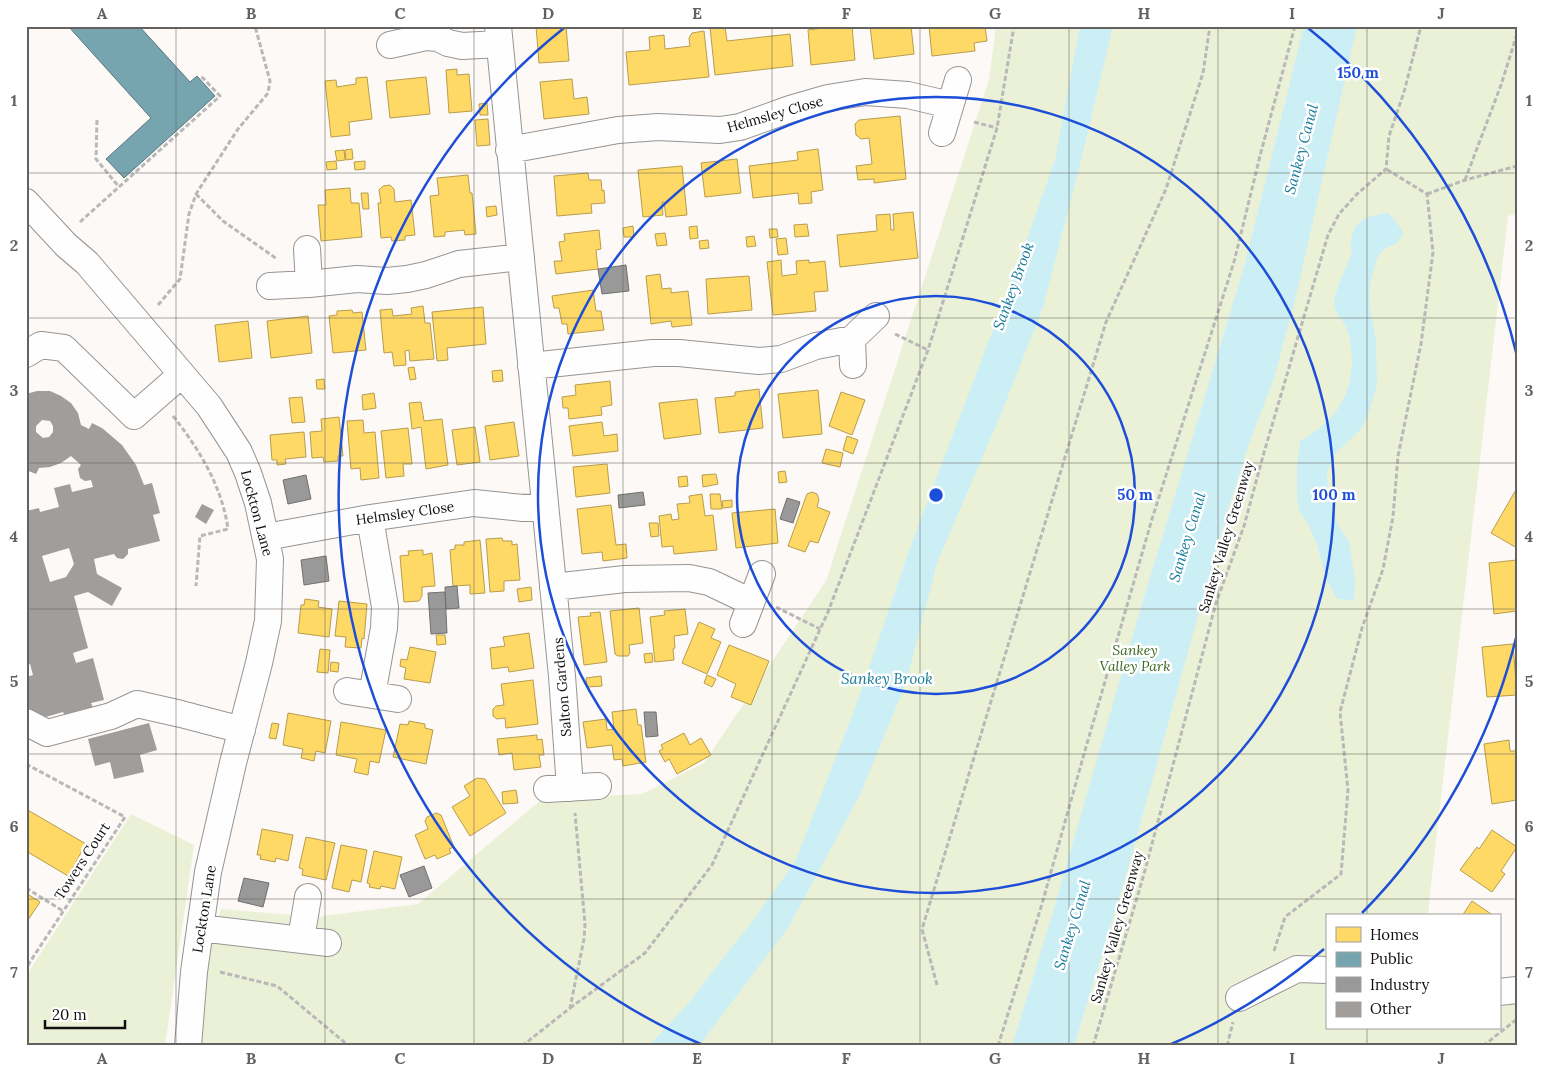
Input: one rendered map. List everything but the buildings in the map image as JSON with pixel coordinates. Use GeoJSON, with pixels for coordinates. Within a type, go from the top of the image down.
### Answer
{"type":"FeatureCollection","features":[{"type":"Feature","properties":{"kind":"street"},"geometry":{"type":"LineString","coordinates":[[390,45],[426,37],[438,38],[448,43],[462,46],[498,35],[553,587],[625,579],[689,578],[709,582],[752,599]]}},
{"type":"Feature","properties":{"kind":"street"},"geometry":{"type":"LineString","coordinates":[[942,133],[958,80]]}},
{"type":"Feature","properties":{"kind":"street","name":"Helmsley Close"},"geometry":{"type":"LineString","coordinates":[[509,150],[618,130],[658,127],[720,130],[740,127],[828,98],[865,92],[908,95],[950,105]]}},
{"type":"Feature","properties":{"kind":"street","name":"Lockton Lane"},"geometry":{"type":"LineString","coordinates":[[26,202],[61,239],[88,263],[209,406],[239,452],[248,473],[266,537],[270,559],[268,621],[208,872],[200,928],[188,1046]]}},
{"type":"Feature","properties":{"kind":"street"},"geometry":{"type":"LineString","coordinates":[[306,249],[309,284]]}},
{"type":"Feature","properties":{"kind":"street"},"geometry":{"type":"LineString","coordinates":[[270,286],[357,279],[387,281],[407,279],[459,264],[521,257]]}},
{"type":"Feature","properties":{"kind":"street"},"geometry":{"type":"LineString","coordinates":[[531,366],[661,353],[759,361],[781,359],[816,346],[852,339],[876,316]]}},
{"type":"Feature","properties":{"kind":"street"},"geometry":{"type":"LineString","coordinates":[[852,339],[853,365]]}},
{"type":"Feature","properties":{"kind":"street"},"geometry":{"type":"LineString","coordinates":[[26,354],[40,345],[64,348],[134,416],[181,375]]}},
{"type":"Feature","properties":{"kind":"street","name":"Helmsley Close"},"geometry":{"type":"LineString","coordinates":[[266,537],[370,518],[474,503],[523,508],[545,506]]}},
{"type":"Feature","properties":{"kind":"street"},"geometry":{"type":"LineString","coordinates":[[370,518],[384,606],[384,628],[372,695]]}},
{"type":"Feature","properties":{"kind":"street","name":"Salton Gardens"},"geometry":{"type":"LineString","coordinates":[[553,587],[572,787]]}},
{"type":"Feature","properties":{"kind":"street"},"geometry":{"type":"LineString","coordinates":[[347,691],[398,699]]}},
{"type":"Feature","properties":{"kind":"street"},"geometry":{"type":"LineString","coordinates":[[26,722],[47,733],[112,716],[137,704],[242,730]]}},
{"type":"Feature","properties":{"kind":"street"},"geometry":{"type":"LineString","coordinates":[[301,939],[308,897]]}},
{"type":"Feature","properties":{"kind":"street"},"geometry":{"type":"LineString","coordinates":[[200,928],[328,943]]}},
{"type":"Feature","properties":{"kind":"street"},"geometry":{"type":"LineString","coordinates":[[1239,998],[1297,969],[1326,970]]}},
{"type":"Feature","properties":{"kind":"street"},"geometry":{"type":"LineString","coordinates":[[1500,992],[1517,990]]}},
{"type":"Feature","properties":{"kind":"path"},"geometry":{"type":"LineString","coordinates":[[139,325],[168,295],[180,279],[189,214],[196,194],[238,129],[268,93],[270,81],[255,26]]}},
{"type":"Feature","properties":{"kind":"path"},"geometry":{"type":"LineString","coordinates":[[522,1046],[645,953],[712,865],[820,629],[928,350],[997,128],[1014,26]]}},
{"type":"Feature","properties":{"kind":"path"},"geometry":{"type":"LineString","coordinates":[[937,985],[922,929],[1106,322],[1166,189],[1203,73],[1210,26]]}},
{"type":"Feature","properties":{"kind":"path"},"geometry":{"type":"LineString","coordinates":[[998,1046],[1042,904],[1150,528],[1234,262],[1295,26]]}},
{"type":"Feature","properties":{"kind":"path"},"geometry":{"type":"LineString","coordinates":[[1421,26],[1404,92],[1389,136],[1386,169],[1427,194]]}},
{"type":"Feature","properties":{"kind":"path"},"geometry":{"type":"LineString","coordinates":[[1465,180],[1501,85],[1517,34]]}},
{"type":"Feature","properties":{"kind":"path"},"geometry":{"type":"LineString","coordinates":[[61,239],[220,96],[200,75]]}},
{"type":"Feature","properties":{"kind":"path"},"geometry":{"type":"LineString","coordinates":[[97,120],[96,159],[119,186]]}},
{"type":"Feature","properties":{"kind":"path"},"geometry":{"type":"LineString","coordinates":[[1427,194],[1465,180],[1517,166]]}},
{"type":"Feature","properties":{"kind":"path","name":"Sankey Valley Greenway"},"geometry":{"type":"LineString","coordinates":[[1093,1046],[1144,874],[1216,603],[1244,526],[1328,235],[1339,214],[1357,194],[1386,169]]}},
{"type":"Feature","properties":{"kind":"path"},"geometry":{"type":"LineString","coordinates":[[196,194],[223,221],[257,244],[309,284]]}},
{"type":"Feature","properties":{"kind":"path"},"geometry":{"type":"LineString","coordinates":[[1272,956],[1286,917],[1341,874],[1348,790],[1340,712],[1362,628],[1384,569],[1393,517],[1398,456],[1421,344],[1433,252],[1427,194]]}},
{"type":"Feature","properties":{"kind":"path"},"geometry":{"type":"LineString","coordinates":[[876,316],[888,331],[928,350]]}},
{"type":"Feature","properties":{"kind":"path"},"geometry":{"type":"LineString","coordinates":[[172,414],[204,460],[219,493],[228,528],[200,536],[196,586]]}},
{"type":"Feature","properties":{"kind":"path"},"geometry":{"type":"LineString","coordinates":[[752,599],[820,629]]}},
{"type":"Feature","properties":{"kind":"path","name":"Towers Court"},"geometry":{"type":"LineString","coordinates":[[26,764],[125,817],[26,968]]}},
{"type":"Feature","properties":{"kind":"path"},"geometry":{"type":"LineString","coordinates":[[570,1008],[583,946],[585,924],[572,787]]}},
{"type":"Feature","properties":{"kind":"path","name":"Towers Court"},"geometry":{"type":"LineString","coordinates":[[26,888],[63,911]]}},
{"type":"Feature","properties":{"kind":"path"},"geometry":{"type":"LineString","coordinates":[[220,972],[277,986],[349,1046]]}},
{"type":"Feature","properties":{"kind":"path"},"geometry":{"type":"LineString","coordinates":[[1483,1046],[1517,1019]]}},
{"type":"Feature","properties":{"kind":"green space","name":"Sankey Valley Park"},"geometry":{"type":"Polygon","coordinates":[[[996,26],[1517,26],[1517,213],[1508,216],[1428,914],[1326,914],[1326,1030],[1500,1030],[1500,999],[1517,1005],[1517,1046],[196,1046],[205,959],[221,909],[314,917],[418,904],[542,799],[642,794],[704,763],[826,581],[989,80],[996,26]]]}},
{"type":"Feature","properties":{"kind":"green space"},"geometry":{"type":"Polygon","coordinates":[[[131,814],[194,845],[165,1046],[26,1046],[26,976],[131,814]]]}},
{"type":"Feature","properties":{"kind":"water","name":"Sankey Brook"},"geometry":{"type":"Polygon","coordinates":[[[1080,26],[1113,26],[1078,173],[1043,307],[1001,414],[937,563],[906,683],[860,795],[788,928],[699,1046],[649,1046],[686,1006],[795,862],[855,708],[911,545],[1022,253],[1055,160],[1080,26]]]}},
{"type":"Feature","properties":{"kind":"water","name":"Sankey Canal"},"geometry":{"type":"Polygon","coordinates":[[[1304,26],[1357,26],[1294,305],[1274,378],[1249,444],[1225,519],[1126,875],[1074,1046],[1012,1046],[1136,624],[1244,267],[1304,26]]]}},
{"type":"Feature","properties":{"kind":"water"},"geometry":{"type":"Polygon","coordinates":[[[1388,212],[1401,228],[1403,235],[1397,243],[1383,250],[1377,258],[1370,285],[1370,309],[1376,339],[1377,385],[1362,428],[1334,455],[1327,471],[1328,491],[1337,523],[1349,542],[1355,579],[1354,600],[1337,599],[1326,578],[1317,545],[1308,524],[1299,510],[1297,499],[1297,465],[1300,441],[1327,421],[1336,411],[1348,388],[1352,359],[1350,339],[1346,326],[1334,307],[1335,298],[1352,252],[1351,243],[1354,229],[1364,219],[1388,212]]]}}]}
